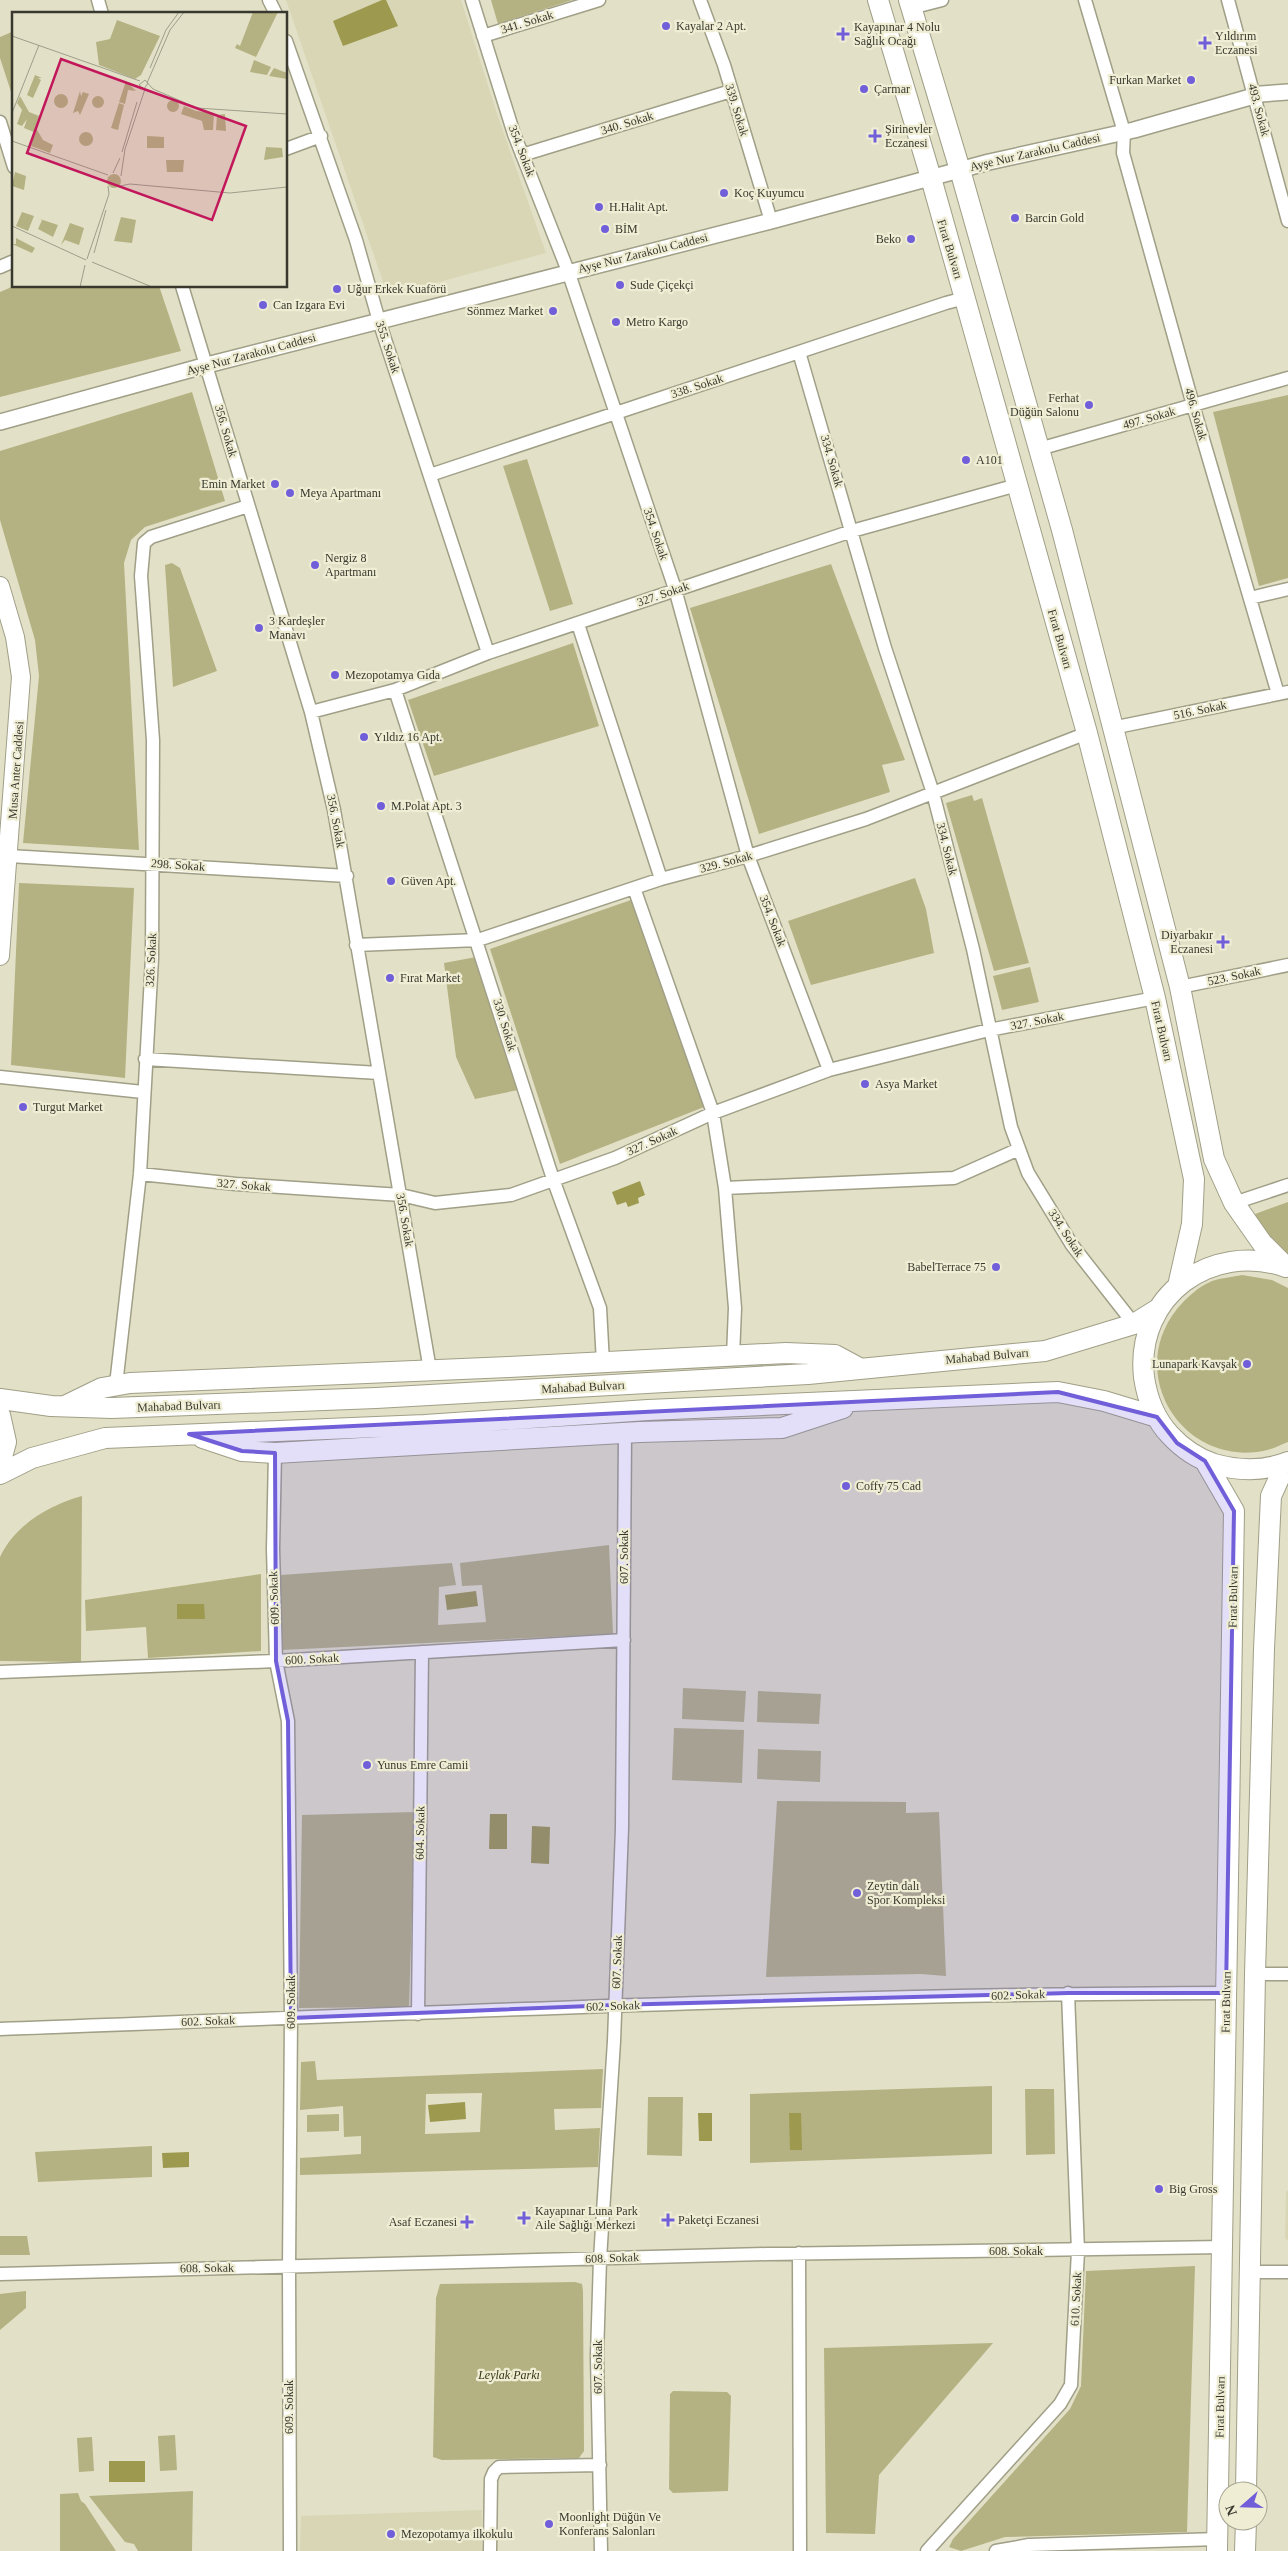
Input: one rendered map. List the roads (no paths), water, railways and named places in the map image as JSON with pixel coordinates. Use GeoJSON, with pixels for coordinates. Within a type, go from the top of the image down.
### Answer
{"type":"FeatureCollection","features":[{"type":"Feature","properties":{"kind":"main road","name":"Fırat Bulvarı"},"geometry":{"type":"LineString","coordinates":[[878,0],[931,178],[1087,733],[1155,998],[1194,1179],[1192,1224],[1178,1286]]}},
{"type":"Feature","properties":{"kind":"main road","name":"Fırat Bulvarı"},"geometry":{"type":"LineString","coordinates":[[910,4],[960,170],[1039,449],[1180,987],[1214,1159],[1234,1203],[1262,1242],[1286,1267]]}},
{"type":"Feature","properties":{"kind":"main road","name":"Musa Anter Caddesi"},"geometry":{"type":"LineString","coordinates":[[0,586],[15,637],[21,677],[0,956]]}},
{"type":"Feature","properties":{"kind":"main road"},"geometry":{"type":"LineString","coordinates":[[1191,1161],[1198,1174],[1204,1174],[1208,1172],[1214,1159]]}},
{"type":"Feature","properties":{"kind":"main road"},"geometry":{"type":"LineString","coordinates":[[1286,1267],[1263,1260],[1240,1260],[1218,1264],[1196,1273],[1178,1286],[1158,1309],[1147,1335],[1143,1363],[1146,1391],[1157,1417],[1178,1443],[1205,1461],[1232,1469],[1250,1469],[1287,1462]]}},
{"type":"Feature","properties":{"kind":"main road","name":"Mahabad Bulvarı"},"geometry":{"type":"LineString","coordinates":[[0,1399],[63,1408],[112,1408],[385,1398],[798,1375],[1045,1351],[1134,1324],[1158,1309]]}},
{"type":"Feature","properties":{"kind":"main road"},"geometry":{"type":"LineString","coordinates":[[63,1408],[102,1388],[130,1383],[603,1363],[786,1353],[835,1355],[862,1369]]}},
{"type":"Feature","properties":{"kind":"main road"},"geometry":{"type":"LineString","coordinates":[[0,1474],[32,1458],[105,1438],[425,1425],[648,1410],[1058,1392],[1104,1401],[1157,1417]]}},
{"type":"Feature","properties":{"kind":"main road"},"geometry":{"type":"LineString","coordinates":[[189,1434],[242,1451],[275,1453],[625,1433],[782,1428],[866,1400]]}},
{"type":"Feature","properties":{"kind":"main road"},"geometry":{"type":"LineString","coordinates":[[0,1415],[4,1422],[6,1442],[0,1464]]}},
{"type":"Feature","properties":{"kind":"main road","name":"Fırat Bulvarı"},"geometry":{"type":"LineString","coordinates":[[1205,1461],[1234,1511],[1217,2545]]}},
{"type":"Feature","properties":{"kind":"main road"},"geometry":{"type":"LineString","coordinates":[[1246,2481],[1255,1974],[1271,1496],[1287,1462]]}},
{"type":"Feature","properties":{"kind":"main road"},"geometry":{"type":"LineString","coordinates":[[1245,2551],[1246,2531]]}},
{"type":"Feature","properties":{"kind":"street"},"geometry":{"type":"LineString","coordinates":[[269,0],[275,12]]}},
{"type":"Feature","properties":{"kind":"street","name":"354. Sokak"},"geometry":{"type":"LineString","coordinates":[[472,0],[522,154],[568,271],[614,414],[675,589],[748,856],[829,1070]]}},
{"type":"Feature","properties":{"kind":"street","name":"341. Sokak"},"geometry":{"type":"LineString","coordinates":[[483,36],[599,0]]}},
{"type":"Feature","properties":{"kind":"street","name":"339. Sokak"},"geometry":{"type":"LineString","coordinates":[[700,0],[731,91],[771,221]]}},
{"type":"Feature","properties":{"kind":"street"},"geometry":{"type":"LineString","coordinates":[[910,4],[942,0]]}},
{"type":"Feature","properties":{"kind":"street","name":"496. Sokak"},"geometry":{"type":"LineString","coordinates":[[1085,0],[1124,132],[1123,153],[1193,405],[1250,598],[1283,693]]}},
{"type":"Feature","properties":{"kind":"street","name":"493. Sokak"},"geometry":{"type":"LineString","coordinates":[[1228,0],[1256,95],[1288,221]]}},
{"type":"Feature","properties":{"kind":"street","name":"355. Sokak"},"geometry":{"type":"LineString","coordinates":[[288,46],[356,240],[379,321],[488,653]]}},
{"type":"Feature","properties":{"kind":"street","name":"340. Sokak"},"geometry":{"type":"LineString","coordinates":[[522,154],[731,91]]}},
{"type":"Feature","properties":{"kind":"street","name":"Ayşe Nur Zarakolu Caddesi"},"geometry":{"type":"LineString","coordinates":[[0,422],[207,365],[568,271],[771,221],[960,170],[1124,132],[1256,95],[1288,92]]}},
{"type":"Feature","properties":{"kind":"street"},"geometry":{"type":"LineString","coordinates":[[0,122],[12,161]]}},
{"type":"Feature","properties":{"kind":"street"},"geometry":{"type":"LineString","coordinates":[[288,148],[321,136]]}},
{"type":"Feature","properties":{"kind":"street"},"geometry":{"type":"LineString","coordinates":[[0,268],[12,262]]}},
{"type":"Feature","properties":{"kind":"street","name":"356. Sokak"},"geometry":{"type":"LineString","coordinates":[[183,288],[311,712],[334,810],[347,876],[356,945],[430,1370]]}},
{"type":"Feature","properties":{"kind":"street","name":"338. Sokak"},"geometry":{"type":"LineString","coordinates":[[430,475],[965,298]]}},
{"type":"Feature","properties":{"kind":"street","name":"334. Sokak"},"geometry":{"type":"LineString","coordinates":[[799,352],[885,648],[933,793],[973,949],[1011,1127],[1028,1173],[1072,1245],[1134,1324]]}},
{"type":"Feature","properties":{"kind":"street","name":"497. Sokak"},"geometry":{"type":"LineString","coordinates":[[1039,449],[1288,378]]}},
{"type":"Feature","properties":{"kind":"street","name":"327. Sokak"},"geometry":{"type":"LineString","coordinates":[[311,712],[395,690],[488,653],[852,531],[1017,485]]}},
{"type":"Feature","properties":{"kind":"street","name":"326. Sokak"},"geometry":{"type":"LineString","coordinates":[[116,1385],[140,1174],[143,1092],[152,958],[154,863],[153,735],[140,576],[144,543],[151,537],[248,506]]}},
{"type":"Feature","properties":{"kind":"street"},"geometry":{"type":"LineString","coordinates":[[1250,598],[1288,589]]}},
{"type":"Feature","properties":{"kind":"street"},"geometry":{"type":"LineString","coordinates":[[578,624],[661,879]]}},
{"type":"Feature","properties":{"kind":"street","name":"330. Sokak"},"geometry":{"type":"LineString","coordinates":[[395,690],[478,940],[554,1179],[600,1308],[603,1363]]}},
{"type":"Feature","properties":{"kind":"street","name":"516. Sokak"},"geometry":{"type":"LineString","coordinates":[[1112,728],[1283,693]]}},
{"type":"Feature","properties":{"kind":"street","name":"329. Sokak"},"geometry":{"type":"LineString","coordinates":[[356,945],[478,940],[661,879],[748,856],[866,818],[1087,733]]}},
{"type":"Feature","properties":{"kind":"street","name":"298. Sokak"},"geometry":{"type":"LineString","coordinates":[[9,856],[154,863],[265,873],[347,876]]}},
{"type":"Feature","properties":{"kind":"street"},"geometry":{"type":"LineString","coordinates":[[634,888],[714,1113],[725,1188],[735,1308],[734,1356]]}},
{"type":"Feature","properties":{"kind":"street","name":"523. Sokak"},"geometry":{"type":"LineString","coordinates":[[1180,987],[1288,965]]}},
{"type":"Feature","properties":{"kind":"street","name":"327. Sokak"},"geometry":{"type":"LineString","coordinates":[[140,1174],[236,1184],[401,1195],[435,1204],[476,1201],[511,1195],[615,1158],[714,1113],[829,1070],[990,1030],[1155,998]]}},
{"type":"Feature","properties":{"kind":"street"},"geometry":{"type":"LineString","coordinates":[[145,1059],[379,1073]]}},
{"type":"Feature","properties":{"kind":"street"},"geometry":{"type":"LineString","coordinates":[[0,1078],[143,1092]]}},
{"type":"Feature","properties":{"kind":"street"},"geometry":{"type":"LineString","coordinates":[[725,1188],[954,1178],[1019,1149]]}},
{"type":"Feature","properties":{"kind":"street"},"geometry":{"type":"LineString","coordinates":[[1234,1203],[1288,1184]]}},
{"type":"Feature","properties":{"kind":"street","name":"607. Sokak"},"geometry":{"type":"LineString","coordinates":[[601,2551],[597,2356],[600,2258],[616,2005],[622,1828],[625,1433]]}},
{"type":"Feature","properties":{"kind":"street","name":"609. Sokak"},"geometry":{"type":"LineString","coordinates":[[275,1453],[273,1548],[276,1661],[288,1721],[291,2018],[289,2267],[290,2551]]}},
{"type":"Feature","properties":{"kind":"street","name":"600. Sokak"},"geometry":{"type":"LineString","coordinates":[[0,1672],[276,1661],[624,1640]]}},
{"type":"Feature","properties":{"kind":"street","name":"604. Sokak"},"geometry":{"type":"LineString","coordinates":[[418,2014],[422,1652]]}},
{"type":"Feature","properties":{"kind":"street"},"geometry":{"type":"LineString","coordinates":[[1255,1974],[1288,1974]]}},
{"type":"Feature","properties":{"kind":"street","name":"602. Sokak"},"geometry":{"type":"LineString","coordinates":[[0,2029],[616,2005],[1068,1993],[1226,1993]]}},
{"type":"Feature","properties":{"kind":"street","name":"610. Sokak"},"geometry":{"type":"LineString","coordinates":[[928,2551],[1060,2404],[1071,2385],[1078,2251],[1068,1993]]}},
{"type":"Feature","properties":{"kind":"street","name":"608. Sokak"},"geometry":{"type":"LineString","coordinates":[[0,2274],[799,2253],[1078,2251],[1223,2247]]}},
{"type":"Feature","properties":{"kind":"street"},"geometry":{"type":"LineString","coordinates":[[799,2253],[800,2551]]}},
{"type":"Feature","properties":{"kind":"street"},"geometry":{"type":"LineString","coordinates":[[1250,2272],[1288,2272]]}},
{"type":"Feature","properties":{"kind":"street"},"geometry":{"type":"LineString","coordinates":[[490,2551],[491,2479],[499,2467],[600,2464]]}},
{"type":"Feature","properties":{"kind":"street"},"geometry":{"type":"LineString","coordinates":[[996,2551],[1217,2545]]}},
{"type":"Feature","properties":{"kind":"place","name":"Kayalar 2 Apt."},"geometry":{"type":"Point","coordinates":[666,26]}},
{"type":"Feature","properties":{"kind":"place","name":"Kayapınar 4 Nolu Sağlık Ocağı"},"geometry":{"type":"Point","coordinates":[843,34]}},
{"type":"Feature","properties":{"kind":"place","name":"Yıldırım Eczanesi"},"geometry":{"type":"Point","coordinates":[1205,43]}},
{"type":"Feature","properties":{"kind":"place","name":"Furkan Market"},"geometry":{"type":"Point","coordinates":[1191,80]}},
{"type":"Feature","properties":{"kind":"place","name":"Çarmar"},"geometry":{"type":"Point","coordinates":[864,89]}},
{"type":"Feature","properties":{"kind":"place","name":"Şirinevler Eczanesi"},"geometry":{"type":"Point","coordinates":[875,136]}},
{"type":"Feature","properties":{"kind":"place","name":"Koç Kuyumcu"},"geometry":{"type":"Point","coordinates":[724,193]}},
{"type":"Feature","properties":{"kind":"place","name":"H.Halit Apt."},"geometry":{"type":"Point","coordinates":[599,207]}},
{"type":"Feature","properties":{"kind":"place","name":"Barcin Gold"},"geometry":{"type":"Point","coordinates":[1015,218]}},
{"type":"Feature","properties":{"kind":"place","name":"BİM"},"geometry":{"type":"Point","coordinates":[605,229]}},
{"type":"Feature","properties":{"kind":"place","name":"Beko"},"geometry":{"type":"Point","coordinates":[911,239]}},
{"type":"Feature","properties":{"kind":"place","name":"Sude Çiçekçi"},"geometry":{"type":"Point","coordinates":[620,285]}},
{"type":"Feature","properties":{"kind":"place","name":"Uğur Erkek Kuaförü"},"geometry":{"type":"Point","coordinates":[337,289]}},
{"type":"Feature","properties":{"kind":"place","name":"Can Izgara Evi"},"geometry":{"type":"Point","coordinates":[263,305]}},
{"type":"Feature","properties":{"kind":"place","name":"Sönmez Market"},"geometry":{"type":"Point","coordinates":[553,311]}},
{"type":"Feature","properties":{"kind":"place","name":"Metro Kargo"},"geometry":{"type":"Point","coordinates":[616,322]}},
{"type":"Feature","properties":{"kind":"place","name":"Ferhat Düğün Salonu"},"geometry":{"type":"Point","coordinates":[1089,405]}},
{"type":"Feature","properties":{"kind":"place","name":"A101"},"geometry":{"type":"Point","coordinates":[966,460]}},
{"type":"Feature","properties":{"kind":"place","name":"Emin Market"},"geometry":{"type":"Point","coordinates":[275,484]}},
{"type":"Feature","properties":{"kind":"place","name":"Meya Apartmanı"},"geometry":{"type":"Point","coordinates":[290,493]}},
{"type":"Feature","properties":{"kind":"place","name":"Nergiz 8 Apartmanı"},"geometry":{"type":"Point","coordinates":[315,565]}},
{"type":"Feature","properties":{"kind":"place","name":"3 Kardeşler Manavı"},"geometry":{"type":"Point","coordinates":[259,628]}},
{"type":"Feature","properties":{"kind":"place","name":"Mezopotamya Gıda"},"geometry":{"type":"Point","coordinates":[335,675]}},
{"type":"Feature","properties":{"kind":"place","name":"Yıldız 16 Apt."},"geometry":{"type":"Point","coordinates":[364,737]}},
{"type":"Feature","properties":{"kind":"place","name":"M.Polat Apt. 3"},"geometry":{"type":"Point","coordinates":[381,806]}},
{"type":"Feature","properties":{"kind":"place","name":"Güven Apt."},"geometry":{"type":"Point","coordinates":[391,881]}},
{"type":"Feature","properties":{"kind":"place","name":"Diyarbakır Eczanesi"},"geometry":{"type":"Point","coordinates":[1223,942]}},
{"type":"Feature","properties":{"kind":"place","name":"Fırat Market"},"geometry":{"type":"Point","coordinates":[390,978]}},
{"type":"Feature","properties":{"kind":"place","name":"Asya Market"},"geometry":{"type":"Point","coordinates":[865,1084]}},
{"type":"Feature","properties":{"kind":"place","name":"Turgut Market"},"geometry":{"type":"Point","coordinates":[23,1107]}},
{"type":"Feature","properties":{"kind":"place","name":"BabelTerrace 75"},"geometry":{"type":"Point","coordinates":[996,1267]}},
{"type":"Feature","properties":{"kind":"place","name":"Lunapark Kavşak"},"geometry":{"type":"Point","coordinates":[1247,1364]}},
{"type":"Feature","properties":{"kind":"place","name":"Coffy 75 Cad"},"geometry":{"type":"Point","coordinates":[846,1486]}},
{"type":"Feature","properties":{"kind":"place","name":"Yunus Emre Camii"},"geometry":{"type":"Point","coordinates":[367,1765]}},
{"type":"Feature","properties":{"kind":"place","name":"Zeytin dalı Spor Kompleksi"},"geometry":{"type":"Point","coordinates":[857,1893]}},
{"type":"Feature","properties":{"kind":"place","name":"Big Gross"},"geometry":{"type":"Point","coordinates":[1159,2189]}},
{"type":"Feature","properties":{"kind":"place","name":"Kayapınar Luna Park Aile Sağlığı Merkezi"},"geometry":{"type":"Point","coordinates":[524,2218]}},
{"type":"Feature","properties":{"kind":"place","name":"Paketçi Eczanesi"},"geometry":{"type":"Point","coordinates":[668,2220]}},
{"type":"Feature","properties":{"kind":"place","name":"Asaf Eczanesi"},"geometry":{"type":"Point","coordinates":[467,2222]}},
{"type":"Feature","properties":{"kind":"place","name":"Moonlight Düğün Ve Konferans Salonları"},"geometry":{"type":"Point","coordinates":[549,2524]}},
{"type":"Feature","properties":{"kind":"place","name":"Mezopotamya ilkokulu"},"geometry":{"type":"Point","coordinates":[391,2534]}},
{"type":"Feature","properties":{"kind":"park label","name":"Leylak Parkı"},"geometry":{"type":"Point","coordinates":[509,2375]}}]}
